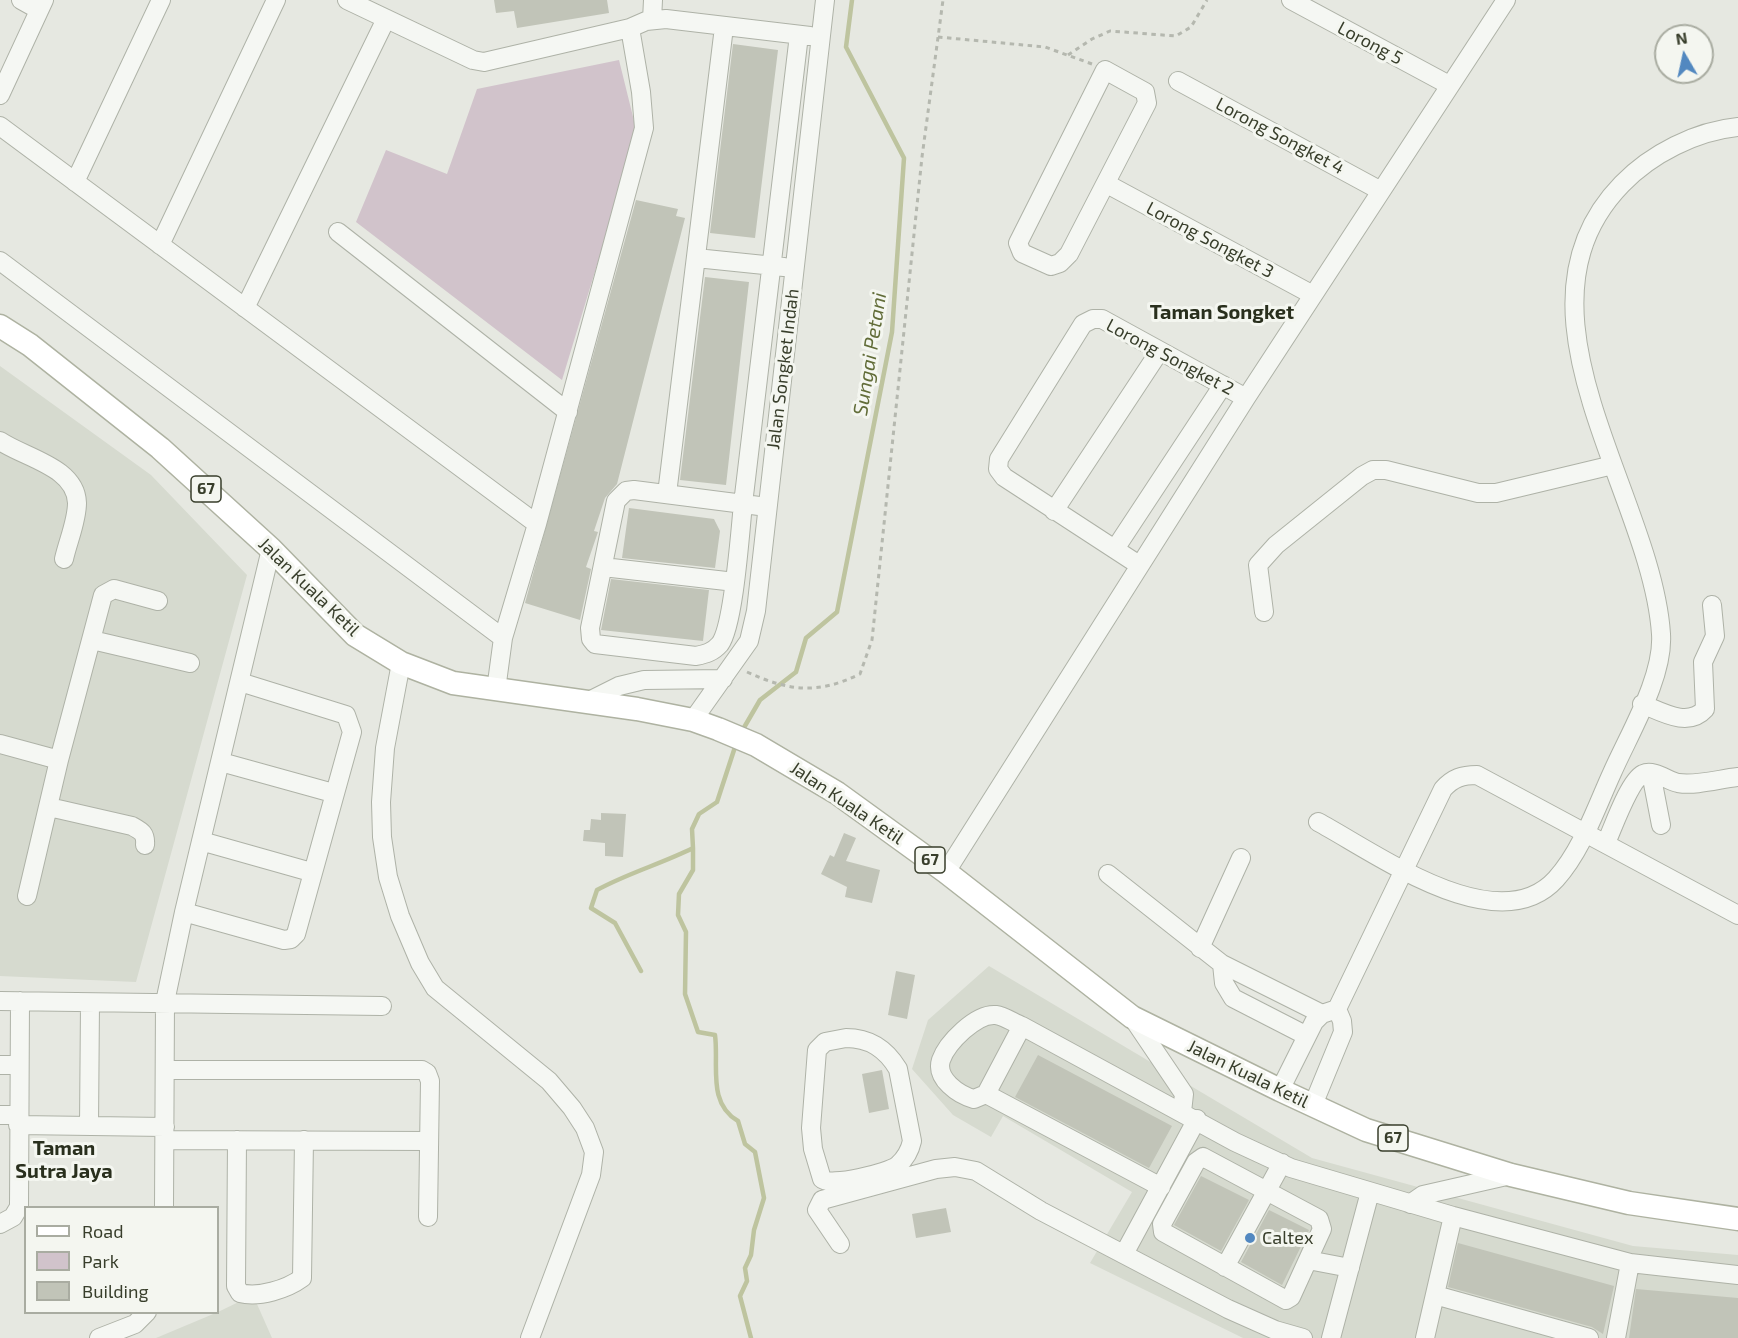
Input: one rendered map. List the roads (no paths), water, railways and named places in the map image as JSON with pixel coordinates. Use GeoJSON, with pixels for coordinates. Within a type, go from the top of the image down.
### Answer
{"type":"FeatureCollection","features":[{"type":"Feature","properties":{"kind":"main road","name":"Jalan Kuala Ketil"},"geometry":{"type":"LineString","coordinates":[[0,326],[30,345],[160,448],[271,549],[356,634],[401,663],[453,683],[589,701],[693,720],[718,729],[756,745],[837,793],[946,872],[1132,1017],[1280,1090],[1366,1130],[1511,1175],[1629,1203],[1738,1219]]}},
{"type":"Feature","properties":{"kind":"street"},"geometry":{"type":"LineString","coordinates":[[0,95],[42,5],[21,0]]}},
{"type":"Feature","properties":{"kind":"street"},"geometry":{"type":"LineString","coordinates":[[75,182],[161,0]]}},
{"type":"Feature","properties":{"kind":"street"},"geometry":{"type":"LineString","coordinates":[[160,245],[276,0]]}},
{"type":"Feature","properties":{"kind":"street"},"geometry":{"type":"LineString","coordinates":[[347,0],[473,60],[484,63],[630,28],[652,20],[666,19],[821,37]]}},
{"type":"Feature","properties":{"kind":"street"},"geometry":{"type":"LineString","coordinates":[[652,20],[653,0]]}},
{"type":"Feature","properties":{"kind":"street","name":"Jalan Songket Indah"},"geometry":{"type":"LineString","coordinates":[[693,720],[749,641],[756,611],[825,0]]}},
{"type":"Feature","properties":{"kind":"street","name":"Lorong 5"},"geometry":{"type":"LineString","coordinates":[[1292,0],[1449,85]]}},
{"type":"Feature","properties":{"kind":"street"},"geometry":{"type":"LineString","coordinates":[[946,872],[1246,398],[1506,0]]}},
{"type":"Feature","properties":{"kind":"street"},"geometry":{"type":"LineString","coordinates":[[245,308],[386,19]]}},
{"type":"Feature","properties":{"kind":"street"},"geometry":{"type":"LineString","coordinates":[[667,494],[724,27]]}},
{"type":"Feature","properties":{"kind":"street"},"geometry":{"type":"LineString","coordinates":[[496,690],[503,638],[568,412],[644,128],[641,92],[630,28]]}},
{"type":"Feature","properties":{"kind":"street"},"geometry":{"type":"LineString","coordinates":[[766,507],[743,504],[667,494],[634,490],[626,492],[616,501],[590,628],[591,639],[595,644],[696,656],[710,653],[726,634],[735,582],[743,504],[800,34]]}},
{"type":"Feature","properties":{"kind":"street"},"geometry":{"type":"LineString","coordinates":[[1105,70],[1140,87],[1147,97],[1107,184],[1069,254],[1060,263],[1051,266],[1022,253],[1018,243],[1105,70]]}},
{"type":"Feature","properties":{"kind":"street","name":"Lorong Songket 4"},"geometry":{"type":"LineString","coordinates":[[1178,81],[1381,191]]}},
{"type":"Feature","properties":{"kind":"street"},"geometry":{"type":"LineString","coordinates":[[0,126],[537,524]]}},
{"type":"Feature","properties":{"kind":"street"},"geometry":{"type":"LineString","coordinates":[[1318,822],[1456,895],[1500,903],[1526,899],[1555,880],[1586,832],[1659,660],[1661,634],[1652,579],[1585,374],[1574,312],[1576,272],[1584,242],[1597,215],[1612,193],[1638,167],[1669,149],[1707,134],[1738,127]]}},
{"type":"Feature","properties":{"kind":"street","name":"Lorong Songket 3"},"geometry":{"type":"LineString","coordinates":[[1107,184],[1313,296]]}},
{"type":"Feature","properties":{"kind":"street"},"geometry":{"type":"LineString","coordinates":[[338,232],[568,412]]}},
{"type":"Feature","properties":{"kind":"street"},"geometry":{"type":"LineString","coordinates":[[696,258],[795,268]]}},
{"type":"Feature","properties":{"kind":"street"},"geometry":{"type":"LineString","coordinates":[[0,261],[503,638]]}},
{"type":"Feature","properties":{"kind":"street","name":"Lorong Songket 2"},"geometry":{"type":"LineString","coordinates":[[1054,511],[1004,477],[998,469],[999,459],[1083,324],[1093,320],[1102,320],[1246,398]]}},
{"type":"Feature","properties":{"kind":"street"},"geometry":{"type":"LineString","coordinates":[[1139,566],[1054,511],[1159,352]]}},
{"type":"Feature","properties":{"kind":"street"},"geometry":{"type":"LineString","coordinates":[[1115,549],[1223,385]]}},
{"type":"Feature","properties":{"kind":"street"},"geometry":{"type":"LineString","coordinates":[[0,441],[70,479],[76,491],[77,506],[64,559]]}},
{"type":"Feature","properties":{"kind":"street"},"geometry":{"type":"LineString","coordinates":[[1264,612],[1258,565],[1276,545],[1362,476],[1373,470],[1386,470],[1478,494],[1496,493],[1613,465]]}},
{"type":"Feature","properties":{"kind":"street"},"geometry":{"type":"LineString","coordinates":[[164,1206],[165,1002],[184,912],[271,549]]}},
{"type":"Feature","properties":{"kind":"street"},"geometry":{"type":"LineString","coordinates":[[603,567],[735,582]]}},
{"type":"Feature","properties":{"kind":"street"},"geometry":{"type":"LineString","coordinates":[[27,896],[50,807],[59,760],[103,595],[107,590],[114,589],[158,601]]}},
{"type":"Feature","properties":{"kind":"street"},"geometry":{"type":"LineString","coordinates":[[1642,704],[1682,718],[1700,714],[1705,709],[1703,662],[1715,636],[1712,605]]}},
{"type":"Feature","properties":{"kind":"street"},"geometry":{"type":"LineString","coordinates":[[92,640],[190,663]]}},
{"type":"Feature","properties":{"kind":"street"},"geometry":{"type":"LineString","coordinates":[[401,663],[385,748],[381,802],[382,837],[388,877],[400,916],[420,963],[435,988],[549,1081],[585,1128],[594,1152],[591,1175],[530,1338]]}},
{"type":"Feature","properties":{"kind":"street"},"geometry":{"type":"LineString","coordinates":[[589,701],[619,686],[644,680],[728,673]]}},
{"type":"Feature","properties":{"kind":"street"},"geometry":{"type":"LineString","coordinates":[[184,912],[285,940],[291,939],[296,934],[311,872],[352,732],[346,715],[240,682]]}},
{"type":"Feature","properties":{"kind":"street"},"geometry":{"type":"LineString","coordinates":[[0,744],[59,760]]}},
{"type":"Feature","properties":{"kind":"street"},"geometry":{"type":"LineString","coordinates":[[221,762],[333,793]]}},
{"type":"Feature","properties":{"kind":"street"},"geometry":{"type":"LineString","coordinates":[[1606,843],[1632,787],[1644,774],[1650,773],[1682,783],[1738,777]]}},
{"type":"Feature","properties":{"kind":"street"},"geometry":{"type":"LineString","coordinates":[[1650,773],[1661,825]]}},
{"type":"Feature","properties":{"kind":"street"},"geometry":{"type":"LineString","coordinates":[[1280,1090],[1314,1022],[1330,1011],[1443,789],[1450,781],[1462,776],[1477,775],[1738,915]]}},
{"type":"Feature","properties":{"kind":"street"},"geometry":{"type":"LineString","coordinates":[[50,807],[132,826],[141,831],[145,837],[145,845]]}},
{"type":"Feature","properties":{"kind":"street"},"geometry":{"type":"LineString","coordinates":[[201,841],[311,872]]}},
{"type":"Feature","properties":{"kind":"street"},"geometry":{"type":"LineString","coordinates":[[1200,948],[1241,858]]}},
{"type":"Feature","properties":{"kind":"street"},"geometry":{"type":"LineString","coordinates":[[1108,874],[1222,964],[1330,1011],[1342,1021],[1343,1032],[1313,1105]]}},
{"type":"Feature","properties":{"kind":"street"},"geometry":{"type":"LineString","coordinates":[[1222,964],[1224,983],[1233,998],[1307,1036]]}},
{"type":"Feature","properties":{"kind":"street"},"geometry":{"type":"LineString","coordinates":[[0,1001],[382,1006]]}},
{"type":"Feature","properties":{"kind":"street"},"geometry":{"type":"LineString","coordinates":[[0,1224],[13,1217],[19,1207],[9,1167],[19,1065],[20,1001]]}},
{"type":"Feature","properties":{"kind":"street"},"geometry":{"type":"LineString","coordinates":[[89,1126],[90,1003]]}},
{"type":"Feature","properties":{"kind":"street"},"geometry":{"type":"LineString","coordinates":[[1022,1026],[986,1094],[974,1099],[952,1089],[941,1074],[941,1061],[962,1032],[978,1018],[996,1015],[1022,1026],[1282,1163],[1410,1204],[1630,1263],[1738,1275]]}},
{"type":"Feature","properties":{"kind":"street"},"geometry":{"type":"LineString","coordinates":[[1124,1254],[1161,1187],[1190,1116],[1179,1085],[1132,1017]]}},
{"type":"Feature","properties":{"kind":"street"},"geometry":{"type":"LineString","coordinates":[[840,1244],[817,1210],[818,1204],[822,1200],[890,1176],[910,1151],[912,1140],[898,1069],[886,1053],[860,1038],[825,1042],[817,1050],[811,1128],[813,1149],[822,1179],[831,1183],[890,1176],[955,1167],[976,1171],[1041,1211],[1228,1309],[1275,1330],[1303,1338]]}},
{"type":"Feature","properties":{"kind":"street"},"geometry":{"type":"LineString","coordinates":[[0,1065],[19,1065]]}},
{"type":"Feature","properties":{"kind":"street"},"geometry":{"type":"LineString","coordinates":[[165,1070],[422,1070],[427,1073],[430,1082],[428,1217]]}},
{"type":"Feature","properties":{"kind":"street"},"geometry":{"type":"LineString","coordinates":[[986,1094],[1161,1187]]}},
{"type":"Feature","properties":{"kind":"street"},"geometry":{"type":"LineString","coordinates":[[12,1119],[237,1140],[428,1141]]}},
{"type":"Feature","properties":{"kind":"street"},"geometry":{"type":"LineString","coordinates":[[237,1140],[236,1286],[240,1293],[260,1294],[294,1284],[302,1278],[304,1140]]}},
{"type":"Feature","properties":{"kind":"street"},"geometry":{"type":"LineString","coordinates":[[1275,1330],[1286,1300],[1291,1297],[1322,1229],[1319,1219],[1207,1158],[1198,1159],[1162,1224],[1163,1232],[1286,1300]]}},
{"type":"Feature","properties":{"kind":"street"},"geometry":{"type":"LineString","coordinates":[[1225,1267],[1282,1163]]}},
{"type":"Feature","properties":{"kind":"street"},"geometry":{"type":"LineString","coordinates":[[1410,1204],[1423,1194],[1511,1175]]}},
{"type":"Feature","properties":{"kind":"street"},"geometry":{"type":"LineString","coordinates":[[1331,1338],[1370,1192]]}},
{"type":"Feature","properties":{"kind":"street"},"geometry":{"type":"LineString","coordinates":[[1425,1338],[1453,1216]]}},
{"type":"Feature","properties":{"kind":"street"},"geometry":{"type":"LineString","coordinates":[[1308,1260],[1350,1268]]}},
{"type":"Feature","properties":{"kind":"street"},"geometry":{"type":"LineString","coordinates":[[1616,1338],[1630,1263]]}},
{"type":"Feature","properties":{"kind":"street"},"geometry":{"type":"LineString","coordinates":[[1435,1295],[1588,1338]]}},
{"type":"Feature","properties":{"kind":"street"},"geometry":{"type":"LineString","coordinates":[[99,1338],[135,1324],[145,1314]]}},
{"type":"Feature","properties":{"kind":"waterway","name":"Sungai Petani"},"geometry":{"type":"LineString","coordinates":[[742,731],[760,700],[796,672],[806,638],[837,612],[892,332],[904,158],[846,47],[852,0]]}},
{"type":"Feature","properties":{"kind":"waterway"},"geometry":{"type":"LineString","coordinates":[[641,971],[615,923],[591,908],[597,890],[693,848],[692,829],[699,814],[717,802],[736,744]]}},
{"type":"Feature","properties":{"kind":"waterway"},"geometry":{"type":"LineString","coordinates":[[693,848],[693,870],[679,894],[678,915],[686,932],[685,994],[698,1032],[715,1035],[718,1094],[728,1113],[738,1121],[745,1144],[755,1152],[764,1198],[754,1230],[751,1255],[745,1268],[747,1281],[740,1296],[751,1338]]}},
{"type":"Feature","properties":{"kind":"place","name":"Caltex"},"geometry":{"type":"Point","coordinates":[1250,1238]}},
{"type":"Feature","properties":{"kind":"district","name":"Taman Songket"},"geometry":{"type":"Point","coordinates":[1222,312]}},
{"type":"Feature","properties":{"kind":"district","name":"Taman Sutra Jaya"},"geometry":{"type":"Point","coordinates":[64,1160]}}]}
